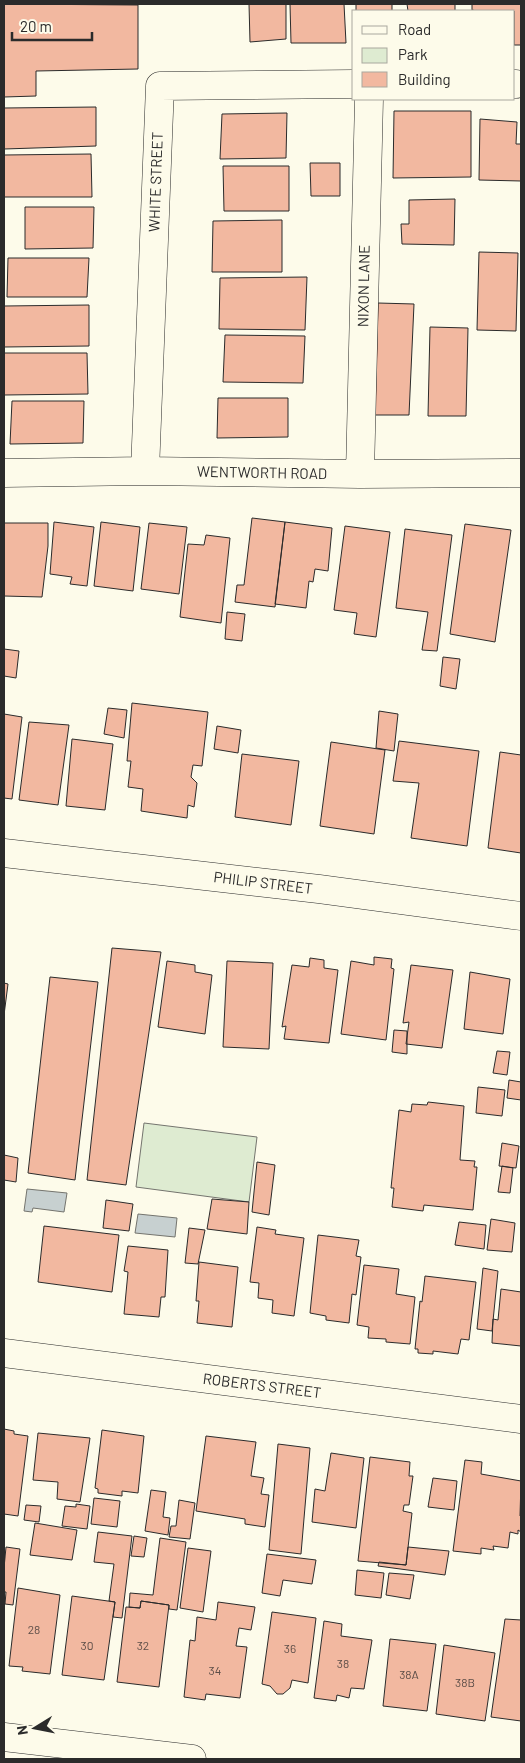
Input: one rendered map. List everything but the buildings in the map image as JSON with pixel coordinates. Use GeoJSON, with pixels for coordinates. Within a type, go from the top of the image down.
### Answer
{"type":"FeatureCollection","features":[{"type":"Feature","properties":{"kind":"street","name":"WHITE STREET"},"geometry":{"type":"LineString","coordinates":[[145,471],[160,86],[352,84]]}},
{"type":"Feature","properties":{"kind":"street","name":"NIXON LANE"},"geometry":{"type":"LineString","coordinates":[[360,474],[369,100]]}},
{"type":"Feature","properties":{"kind":"street","name":"WENTWORTH ROAD"},"geometry":{"type":"LineString","coordinates":[[4,473],[145,471],[360,474],[521,473]]}},
{"type":"Feature","properties":{"kind":"street","name":"PHILIP STREET"},"geometry":{"type":"LineString","coordinates":[[4,853],[521,916]]}},
{"type":"Feature","properties":{"kind":"street","name":"ROBERTS STREET"},"geometry":{"type":"LineString","coordinates":[[4,1353],[521,1419]]}},
{"type":"Feature","properties":{"kind":"street"},"geometry":{"type":"LineString","coordinates":[[4,1737],[192,1759]]}},
{"type":"Feature","properties":{"kind":"green space"},"geometry":{"type":"Polygon","coordinates":[[[144,1123],[257,1137],[249,1202],[136,1187],[144,1123]]]}},
{"type":"Feature","properties":{"kind":"shaded area"},"geometry":{"type":"Polygon","coordinates":[[[27,1189],[67,1193],[64,1212],[33,1208],[32,1212],[24,1211],[27,1189]]]}},
{"type":"Feature","properties":{"kind":"shaded area"},"geometry":{"type":"Polygon","coordinates":[[[138,1214],[177,1218],[175,1237],[135,1233],[138,1214]]]}}]}
